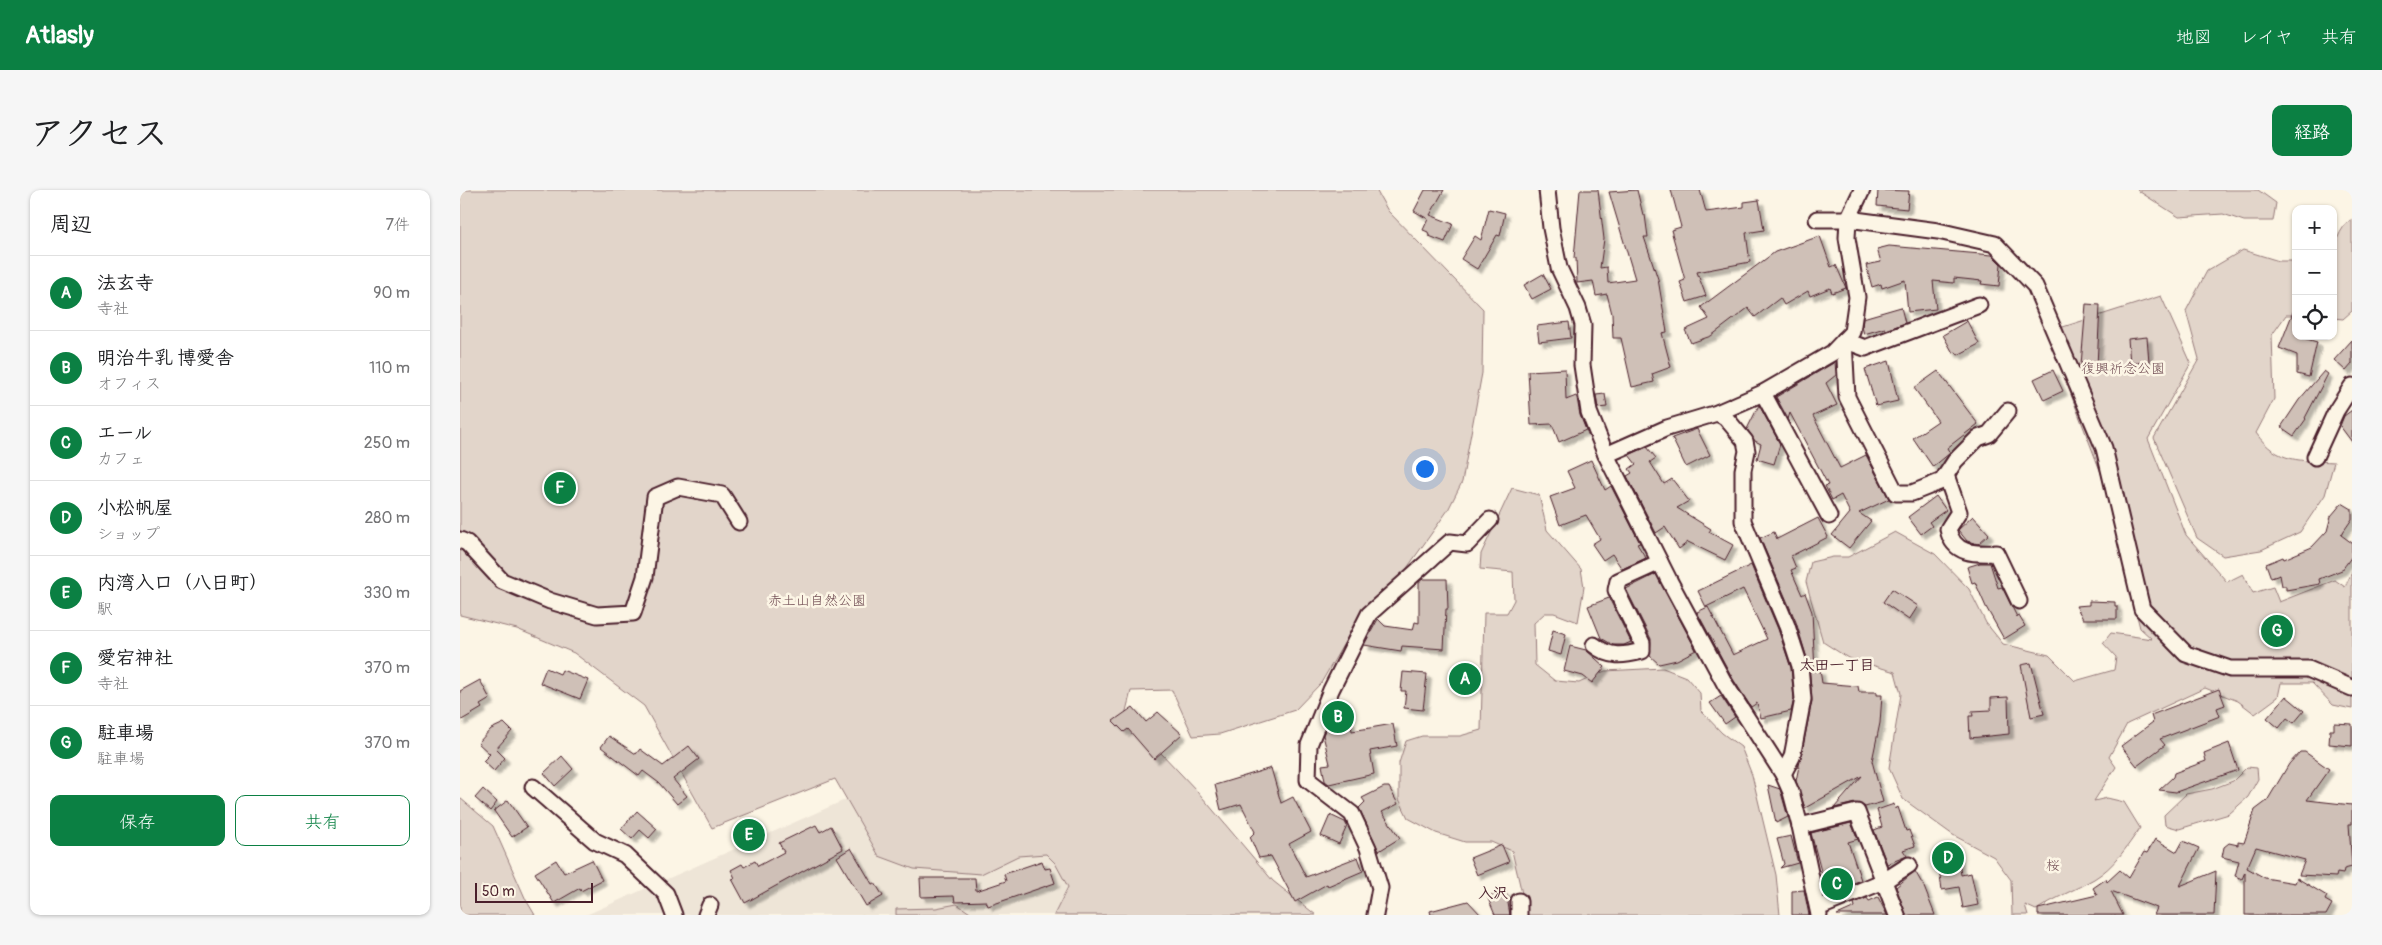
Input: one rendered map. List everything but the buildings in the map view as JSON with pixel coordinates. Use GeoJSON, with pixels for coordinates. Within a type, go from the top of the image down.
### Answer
{"type":"FeatureCollection","features":[{"type":"Feature","properties":{"kind":"street"},"geometry":{"type":"LineString","coordinates":[[1547,190],[1551,228],[1559,268],[1578,308],[1583,325],[1582,365],[1588,412],[1606,455],[1725,684],[1783,774],[1791,792],[1800,826],[1819,912],[1884,881],[1909,865]]}},
{"type":"Feature","properties":{"kind":"street"},"geometry":{"type":"LineString","coordinates":[[1606,455],[1667,428],[1717,413],[1763,393],[1832,353],[1852,332],[1857,297],[1847,238],[1848,219],[1862,190]]}},
{"type":"Feature","properties":{"kind":"street"},"geometry":{"type":"LineString","coordinates":[[1818,219],[1848,219],[1938,231],[1995,244],[2035,286],[2104,448],[2142,609],[2186,654],[2230,669],[2308,669],[2352,688]]}},
{"type":"Feature","properties":{"kind":"street"},"geometry":{"type":"LineString","coordinates":[[1844,340],[1864,348],[1979,305]]}},
{"type":"Feature","properties":{"kind":"street"},"geometry":{"type":"LineString","coordinates":[[1844,340],[1847,396],[1896,493],[1912,493],[1942,480],[1978,438],[1989,434],[2008,411]]}},
{"type":"Feature","properties":{"kind":"street"},"geometry":{"type":"LineString","coordinates":[[2315,457],[2336,411],[2352,386]]}},
{"type":"Feature","properties":{"kind":"street"},"geometry":{"type":"LineString","coordinates":[[1763,393],[1829,516]]}},
{"type":"Feature","properties":{"kind":"street"},"geometry":{"type":"LineString","coordinates":[[1717,413],[1725,417],[1744,441],[1746,451],[1743,470],[1743,521],[1787,626],[1800,666],[1803,699],[1792,757],[1783,774]]}},
{"type":"Feature","properties":{"kind":"street"},"geometry":{"type":"LineString","coordinates":[[1946,475],[1959,512],[1948,529],[1950,537],[1960,550],[1970,554],[1996,553],[2019,601]]}},
{"type":"Feature","properties":{"kind":"street"},"geometry":{"type":"LineString","coordinates":[[460,540],[467,543],[502,580],[550,601],[597,615],[633,613],[644,577],[655,497],[678,487],[722,495],[739,522]]}},
{"type":"Feature","properties":{"kind":"street"},"geometry":{"type":"LineString","coordinates":[[1375,915],[1380,888],[1368,848],[1352,814],[1308,780],[1309,745],[1331,690],[1369,614],[1450,542],[1467,544],[1490,520]]}},
{"type":"Feature","properties":{"kind":"street"},"geometry":{"type":"LineString","coordinates":[[1594,645],[1603,653],[1614,656],[1642,651],[1642,643],[1616,590],[1618,581],[1660,562]]}},
{"type":"Feature","properties":{"kind":"street"},"geometry":{"type":"LineString","coordinates":[[533,787],[595,841],[625,855],[666,894],[674,915]]}},
{"type":"Feature","properties":{"kind":"street"},"geometry":{"type":"LineString","coordinates":[[1800,826],[1857,812],[1896,915]]}},
{"type":"Feature","properties":{"kind":"shaded area"},"geometry":{"type":"Polygon","coordinates":[[[847,799],[879,856],[914,869],[981,874],[1018,856],[1046,854],[1055,863],[1068,887],[1054,915],[586,915],[847,799]]]}},
{"type":"Feature","properties":{"kind":"green space","name":"赤土山自然公園"},"geometry":{"type":"Polygon","coordinates":[[[460,190],[1376,190],[1388,211],[1483,309],[1482,373],[1462,482],[1448,510],[1400,578],[1350,633],[1321,683],[1295,710],[1220,734],[1193,736],[1172,690],[1131,691],[1125,715],[1197,791],[1273,881],[1316,915],[1054,915],[1068,887],[1055,863],[1046,854],[1018,856],[981,874],[914,869],[879,856],[835,779],[712,828],[644,706],[574,653],[517,629],[460,615],[460,190]]]}},
{"type":"Feature","properties":{"kind":"green space"},"geometry":{"type":"Polygon","coordinates":[[[2137,190],[2258,190],[2276,203],[2273,221],[2244,221],[2223,214],[2179,217],[2137,190]]]}},
{"type":"Feature","properties":{"kind":"green space"},"geometry":{"type":"Polygon","coordinates":[[[2352,219],[2352,311],[2343,319],[2337,318],[2337,241],[2343,227],[2352,219]]]}},
{"type":"Feature","properties":{"kind":"green space"},"geometry":{"type":"Polygon","coordinates":[[[2243,250],[2279,261],[2292,261],[2292,315],[2286,315],[2272,335],[2274,399],[2256,433],[2264,443],[2281,455],[2300,460],[2334,462],[2325,495],[2300,532],[2261,550],[2223,556],[2197,538],[2154,438],[2199,359],[2186,311],[2207,271],[2243,250]]]}},
{"type":"Feature","properties":{"kind":"green space"},"geometry":{"type":"Polygon","coordinates":[[[2161,296],[2191,363],[2148,439],[2186,535],[2227,582],[2243,574],[2253,593],[2273,587],[2279,602],[2335,580],[2345,587],[2352,572],[2352,709],[2333,705],[2312,683],[2281,683],[2278,697],[2255,714],[2238,701],[2205,688],[2127,724],[2109,757],[2116,767],[2094,801],[2107,798],[2124,802],[2140,828],[2120,856],[2101,874],[2036,910],[2025,905],[2028,915],[2012,915],[2011,880],[1994,857],[1953,835],[1903,799],[1889,768],[1901,694],[1895,672],[1848,658],[1823,642],[1806,582],[1811,562],[1833,557],[1848,557],[1895,532],[1935,554],[1969,589],[1986,623],[2003,644],[2049,655],[2075,681],[2114,670],[2116,657],[2103,643],[2111,633],[2152,639],[2140,628],[2101,473],[2047,332],[2161,296]]]}},
{"type":"Feature","properties":{"kind":"green space"},"geometry":{"type":"Polygon","coordinates":[[[1512,488],[1539,495],[1547,530],[1581,569],[1584,587],[1578,622],[1554,613],[1545,613],[1534,623],[1535,665],[1555,681],[1579,683],[1605,671],[1663,668],[1686,677],[1700,693],[1701,711],[1722,733],[1741,747],[1752,775],[1776,875],[1780,915],[1527,915],[1512,851],[1491,842],[1465,842],[1436,833],[1408,818],[1399,799],[1399,763],[1406,741],[1422,736],[1460,736],[1481,730],[1484,613],[1507,613],[1514,600],[1513,572],[1480,569],[1481,554],[1512,488]]]}},
{"type":"Feature","properties":{"kind":"green space"},"geometry":{"type":"Polygon","coordinates":[[[2247,767],[2257,768],[2258,779],[2248,797],[2229,814],[2179,829],[2165,825],[2164,815],[2186,794],[2212,789],[2233,781],[2247,767]]]}},
{"type":"Feature","properties":{"kind":"green space"},"geometry":{"type":"Polygon","coordinates":[[[460,798],[493,826],[526,900],[535,915],[460,915],[460,798]]]}},
{"type":"Feature","properties":{"kind":"green space"},"geometry":{"type":"Polygon","coordinates":[[[957,904],[973,915],[896,915],[896,909],[936,908],[957,904]]]}},
{"type":"Feature","properties":{"kind":"place","name":"愛宕神社"},"geometry":{"type":"Point","coordinates":[560,488]}},
{"type":"Feature","properties":{"kind":"place","name":"駐車場"},"geometry":{"type":"Point","coordinates":[2277,631]}},
{"type":"Feature","properties":{"kind":"place","name":"法玄寺"},"geometry":{"type":"Point","coordinates":[1465,679]}},
{"type":"Feature","properties":{"kind":"place","name":"明治牛乳 博愛舎"},"geometry":{"type":"Point","coordinates":[1338,717]}},
{"type":"Feature","properties":{"kind":"place","name":"内湾入口（八日町）"},"geometry":{"type":"Point","coordinates":[749,835]}},
{"type":"Feature","properties":{"kind":"place","name":"小松帆屋"},"geometry":{"type":"Point","coordinates":[1948,858]}},
{"type":"Feature","properties":{"kind":"place","name":"エール"},"geometry":{"type":"Point","coordinates":[1837,884]}},
{"type":"Feature","properties":{"kind":"district","name":"太田一丁目"},"geometry":{"type":"Point","coordinates":[1837,665]}},
{"type":"Feature","properties":{"kind":"district","name":"入沢"},"geometry":{"type":"Point","coordinates":[1493,893]}},
{"type":"Feature","properties":{"kind":"park label","name":"復興祈念公園"},"geometry":{"type":"Point","coordinates":[2123,368]}},
{"type":"Feature","properties":{"kind":"park label","name":"桜"},"geometry":{"type":"Point","coordinates":[2053,865]}}]}
